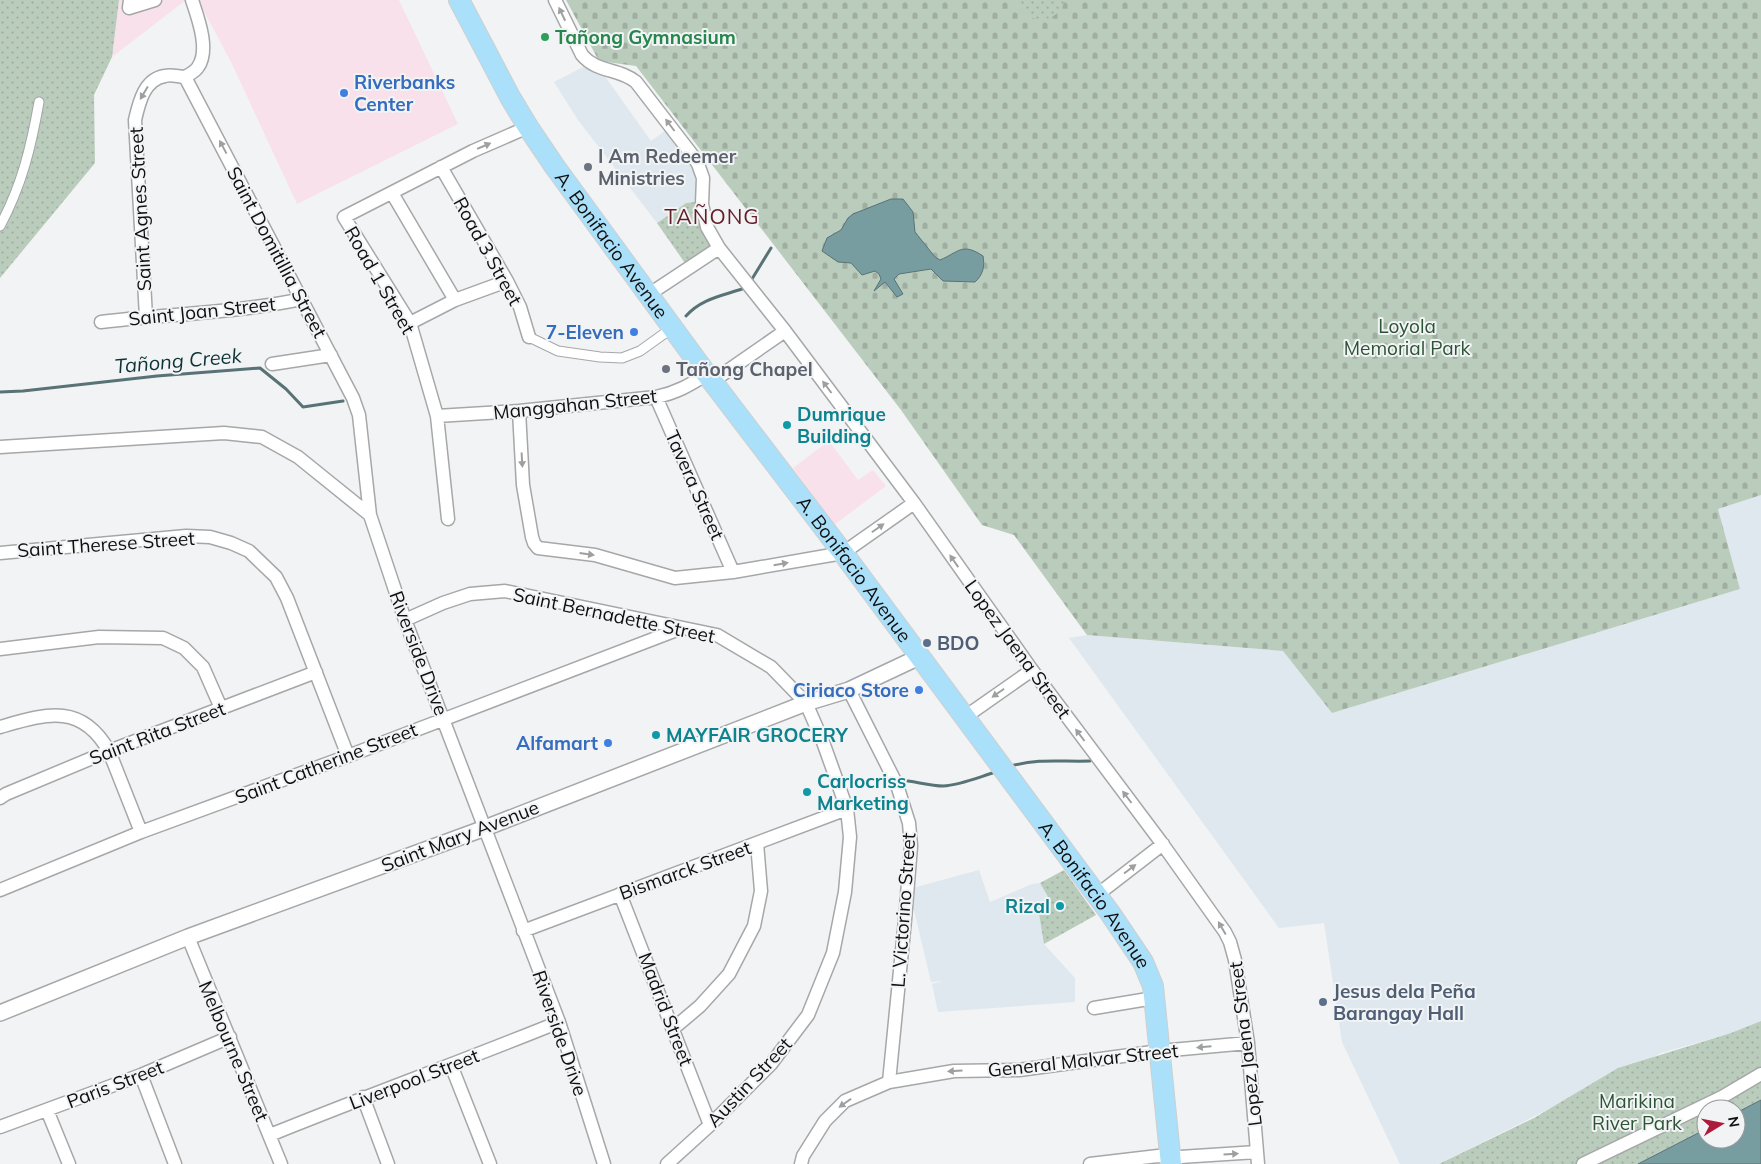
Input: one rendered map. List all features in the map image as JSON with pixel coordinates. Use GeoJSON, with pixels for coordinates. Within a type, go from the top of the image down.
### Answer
{"type":"FeatureCollection","features":[{"type":"Feature","properties":{"kind":"main road","name":"A. Bonifacio Avenue"},"geometry":{"type":"LineString","coordinates":[[459,0],[528,127],[672,328],[843,553],[1097,895],[1144,962],[1151,977],[1154,998],[1171,1160]]}},
{"type":"Feature","properties":{"kind":"street"},"geometry":{"type":"LineString","coordinates":[[129,4],[155,0]]}},
{"type":"Feature","properties":{"kind":"street"},"geometry":{"type":"LineString","coordinates":[[186,77],[198,69],[202,58],[202,28],[192,0]]}},
{"type":"Feature","properties":{"kind":"street","name":"Lopez Jaena Street"},"geometry":{"type":"LineString","coordinates":[[555,0],[576,44],[587,61],[594,66],[629,76],[636,82],[693,156],[703,178],[702,204],[707,227],[719,248],[785,331],[914,503],[1032,670],[1163,844],[1218,921],[1230,942],[1235,960],[1248,1043],[1257,1158]]}},
{"type":"Feature","properties":{"kind":"street","name":"Saint Agnes Street"},"geometry":{"type":"LineString","coordinates":[[146,317],[135,120],[139,103],[152,81],[165,75],[186,77]]}},
{"type":"Feature","properties":{"kind":"street","name":"Saint Domitillia Street"},"geometry":{"type":"LineString","coordinates":[[186,77],[353,398],[359,415],[370,515]]}},
{"type":"Feature","properties":{"kind":"street"},"geometry":{"type":"LineString","coordinates":[[0,226],[24,170],[32,142],[39,102]]}},
{"type":"Feature","properties":{"kind":"street"},"geometry":{"type":"LineString","coordinates":[[455,300],[392,193],[473,151],[528,127]]}},
{"type":"Feature","properties":{"kind":"street","name":"Road 3 Street"},"geometry":{"type":"LineString","coordinates":[[441,168],[507,280],[520,307],[529,337]]}},
{"type":"Feature","properties":{"kind":"street","name":"Road 1 Street"},"geometry":{"type":"LineString","coordinates":[[392,193],[344,217],[410,323],[437,416],[448,519]]}},
{"type":"Feature","properties":{"kind":"street"},"geometry":{"type":"LineString","coordinates":[[648,295],[719,248]]}},
{"type":"Feature","properties":{"kind":"street"},"geometry":{"type":"LineString","coordinates":[[410,323],[455,300],[507,280]]}},
{"type":"Feature","properties":{"kind":"street","name":"Saint Joan Street"},"geometry":{"type":"LineString","coordinates":[[101,322],[271,306],[302,299]]}},
{"type":"Feature","properties":{"kind":"street"},"geometry":{"type":"LineString","coordinates":[[529,337],[558,351],[622,358],[640,351],[672,328]]}},
{"type":"Feature","properties":{"kind":"street","name":"Manggahan Street"},"geometry":{"type":"LineString","coordinates":[[437,416],[520,411],[670,394],[710,378],[785,331]]}},
{"type":"Feature","properties":{"kind":"street"},"geometry":{"type":"LineString","coordinates":[[272,364],[331,355]]}},
{"type":"Feature","properties":{"kind":"street","name":"Tavera Street"},"geometry":{"type":"LineString","coordinates":[[656,397],[733,572]]}},
{"type":"Feature","properties":{"kind":"street"},"geometry":{"type":"LineString","coordinates":[[520,411],[523,485],[532,536],[534,544],[538,548],[594,555],[675,578],[733,572],[843,553],[914,503]]}},
{"type":"Feature","properties":{"kind":"street"},"geometry":{"type":"LineString","coordinates":[[0,447],[224,433],[262,437],[298,457],[370,515]]}},
{"type":"Feature","properties":{"kind":"street","name":"Riverside Drive"},"geometry":{"type":"LineString","coordinates":[[370,515],[405,620],[559,1022],[604,1164]]}},
{"type":"Feature","properties":{"kind":"street","name":"Saint Therese Street"},"geometry":{"type":"LineString","coordinates":[[0,553],[186,536],[210,537],[231,542],[249,551],[276,577],[287,598],[348,756]]}},
{"type":"Feature","properties":{"kind":"street","name":"Saint Bernadette Street"},"geometry":{"type":"LineString","coordinates":[[405,620],[443,603],[470,594],[505,591],[717,635],[770,668],[806,703]]}},
{"type":"Feature","properties":{"kind":"street","name":"Saint Catherine Street"},"geometry":{"type":"LineString","coordinates":[[0,890],[141,832],[348,756],[682,628]]}},
{"type":"Feature","properties":{"kind":"street"},"geometry":{"type":"LineString","coordinates":[[0,649],[99,637],[163,638],[184,648],[203,667],[221,708]]}},
{"type":"Feature","properties":{"kind":"street","name":"Saint Mary Avenue"},"geometry":{"type":"LineString","coordinates":[[0,1013],[188,937],[485,828],[806,703],[849,690],[919,657]]}},
{"type":"Feature","properties":{"kind":"street"},"geometry":{"type":"LineString","coordinates":[[964,716],[1032,670]]}},
{"type":"Feature","properties":{"kind":"street","name":"Saint Rita Street"},"geometry":{"type":"LineString","coordinates":[[0,798],[109,752],[316,672]]}},
{"type":"Feature","properties":{"kind":"street","name":"L. Victorino Street"},"geometry":{"type":"LineString","coordinates":[[849,690],[896,785],[909,823],[911,846],[889,1082]]}},
{"type":"Feature","properties":{"kind":"street","name":"Austin Street"},"geometry":{"type":"LineString","coordinates":[[667,1164],[710,1126],[771,1064],[808,1015],[833,953],[843,900],[850,837],[847,809],[824,742],[806,703]]}},
{"type":"Feature","properties":{"kind":"street"},"geometry":{"type":"LineString","coordinates":[[0,727],[38,716],[65,716],[80,720],[92,728],[103,740],[109,752],[141,832]]}},
{"type":"Feature","properties":{"kind":"street","name":"Bismarck Street"},"geometry":{"type":"LineString","coordinates":[[523,931],[847,809]]}},
{"type":"Feature","properties":{"kind":"street"},"geometry":{"type":"LineString","coordinates":[[674,1028],[700,1006],[729,974],[754,926],[761,891],[757,843]]}},
{"type":"Feature","properties":{"kind":"street"},"geometry":{"type":"LineString","coordinates":[[1097,895],[1163,844]]}},
{"type":"Feature","properties":{"kind":"street","name":"Madrid Street"},"geometry":{"type":"LineString","coordinates":[[620,894],[674,1028],[710,1126]]}},
{"type":"Feature","properties":{"kind":"street","name":"Melbourne Street"},"geometry":{"type":"LineString","coordinates":[[188,937],[281,1164]]}},
{"type":"Feature","properties":{"kind":"street"},"geometry":{"type":"LineString","coordinates":[[1094,1008],[1154,998]]}},
{"type":"Feature","properties":{"kind":"street","name":"Liverpool Street"},"geometry":{"type":"LineString","coordinates":[[270,1135],[559,1022]]}},
{"type":"Feature","properties":{"kind":"street","name":"Paris Street"},"geometry":{"type":"LineString","coordinates":[[0,1127],[141,1075],[230,1037]]}},
{"type":"Feature","properties":{"kind":"street","name":"General Malvar Street"},"geometry":{"type":"LineString","coordinates":[[801,1164],[803,1156],[825,1121],[845,1101],[889,1082],[954,1071],[1019,1070],[1160,1051],[1248,1043]]}},
{"type":"Feature","properties":{"kind":"street"},"geometry":{"type":"LineString","coordinates":[[451,1065],[490,1164]]}},
{"type":"Feature","properties":{"kind":"street"},"geometry":{"type":"LineString","coordinates":[[1583,1164],[1722,1097],[1761,1074]]}},
{"type":"Feature","properties":{"kind":"street"},"geometry":{"type":"LineString","coordinates":[[141,1075],[175,1164]]}},
{"type":"Feature","properties":{"kind":"street"},"geometry":{"type":"LineString","coordinates":[[364,1097],[388,1164]]}},
{"type":"Feature","properties":{"kind":"street"},"geometry":{"type":"LineString","coordinates":[[48,1110],[69,1164]]}},
{"type":"Feature","properties":{"kind":"street"},"geometry":{"type":"LineString","coordinates":[[1090,1164],[1158,1156],[1171,1160],[1180,1157],[1257,1158]]}},
{"type":"Feature","properties":{"kind":"shaded area"},"geometry":{"type":"Polygon","coordinates":[[[119,0],[186,0],[112,57],[119,0]]]}},
{"type":"Feature","properties":{"kind":"shaded area","name":"Riverbanks Center"},"geometry":{"type":"Polygon","coordinates":[[[198,0],[399,0],[458,124],[297,204],[231,62],[198,0]]]}},
{"type":"Feature","properties":{"kind":"shaded area"},"geometry":{"type":"Polygon","coordinates":[[[583,67],[604,75],[651,141],[669,128],[699,172],[695,202],[686,203],[657,223],[578,120],[554,82],[583,67]]]}},
{"type":"Feature","properties":{"kind":"shaded area"},"geometry":{"type":"Polygon","coordinates":[[[829,441],[858,480],[873,470],[886,486],[834,525],[793,468],[829,441]]]}},
{"type":"Feature","properties":{"kind":"shaded area"},"geometry":{"type":"Polygon","coordinates":[[[1761,495],[1761,1021],[1731,1033],[1661,1053],[1439,1164],[1400,1164],[1342,1042],[1324,923],[1279,928],[1069,638],[1087,635],[1283,651],[1332,713],[1740,589],[1718,509],[1761,495]]]}},
{"type":"Feature","properties":{"kind":"shaded area"},"geometry":{"type":"Polygon","coordinates":[[[979,870],[990,902],[1032,884],[1040,883],[1051,902],[1044,944],[1075,978],[1075,1002],[938,1012],[932,984],[943,981],[931,982],[909,889],[979,870]]]}},
{"type":"Feature","properties":{"kind":"green space"},"geometry":{"type":"Polygon","coordinates":[[[0,0],[119,0],[112,57],[94,95],[95,163],[0,278],[0,0]]]}},
{"type":"Feature","properties":{"kind":"green space","name":"Loyola Memorial Park"},"geometry":{"type":"Polygon","coordinates":[[[566,0],[1761,0],[1761,495],[1718,509],[1740,589],[1332,713],[1283,651],[1087,635],[1014,535],[982,525],[901,410],[636,66],[599,61],[566,0]]]}},
{"type":"Feature","properties":{"kind":"green space"},"geometry":{"type":"Polygon","coordinates":[[[1018,0],[1065,0],[1061,9],[1055,15],[1041,20],[1027,15],[1018,0]]]}},
{"type":"Feature","properties":{"kind":"green space"},"geometry":{"type":"Polygon","coordinates":[[[695,202],[697,215],[715,248],[687,266],[657,223],[686,203],[695,202]]]}},
{"type":"Feature","properties":{"kind":"green space"},"geometry":{"type":"Polygon","coordinates":[[[1064,870],[1096,915],[1044,944],[1038,907],[1051,902],[1040,883],[1064,870]]]}},
{"type":"Feature","properties":{"kind":"green space","name":"Marikina River Park"},"geometry":{"type":"Polygon","coordinates":[[[1761,1021],[1761,1100],[1746,1108],[1746,1099],[1696,1099],[1696,1134],[1638,1164],[1439,1164],[1534,1118],[1618,1068],[1731,1033],[1761,1021]]]}},
{"type":"Feature","properties":{"kind":"water"},"geometry":{"type":"Polygon","coordinates":[[[891,199],[903,199],[913,212],[915,232],[935,257],[940,260],[965,249],[983,256],[983,270],[978,279],[975,282],[943,281],[931,269],[899,274],[894,279],[903,294],[897,297],[885,282],[874,291],[881,279],[875,271],[862,275],[851,263],[838,262],[822,251],[827,238],[841,230],[848,218],[853,214],[891,199]]]}},
{"type":"Feature","properties":{"kind":"water"},"geometry":{"type":"Polygon","coordinates":[[[1761,1100],[1761,1164],[1638,1164],[1696,1134],[1696,1149],[1746,1149],[1746,1108],[1761,1100]]]}},
{"type":"Feature","properties":{"kind":"waterway","name":"Tañong Creek"},"geometry":{"type":"LineString","coordinates":[[752,279],[771,248]]}},
{"type":"Feature","properties":{"kind":"waterway","name":"Tañong Creek"},"geometry":{"type":"LineString","coordinates":[[686,316],[705,302],[742,289]]}},
{"type":"Feature","properties":{"kind":"waterway","name":"Tañong Creek"},"geometry":{"type":"LineString","coordinates":[[0,392],[157,376],[260,368],[286,389],[303,407],[343,401]]}},
{"type":"Feature","properties":{"kind":"waterway"},"geometry":{"type":"LineString","coordinates":[[1011,766],[1041,761],[1090,761]]}},
{"type":"Feature","properties":{"kind":"waterway"},"geometry":{"type":"LineString","coordinates":[[900,780],[943,786],[996,772]]}},
{"type":"Feature","properties":{"kind":"place","name":"Tañong Gymnasium"},"geometry":{"type":"Point","coordinates":[545,37]}},
{"type":"Feature","properties":{"kind":"place","name":"Riverbanks Center"},"geometry":{"type":"Point","coordinates":[344,93]}},
{"type":"Feature","properties":{"kind":"place","name":"I Am Redeemer Ministries"},"geometry":{"type":"Point","coordinates":[588,167]}},
{"type":"Feature","properties":{"kind":"place","name":"7-Eleven"},"geometry":{"type":"Point","coordinates":[634,332]}},
{"type":"Feature","properties":{"kind":"place","name":"Tañong Chapel"},"geometry":{"type":"Point","coordinates":[666,369]}},
{"type":"Feature","properties":{"kind":"place","name":"Dumrique Building"},"geometry":{"type":"Point","coordinates":[787,425]}},
{"type":"Feature","properties":{"kind":"place","name":"BDO"},"geometry":{"type":"Point","coordinates":[927,643]}},
{"type":"Feature","properties":{"kind":"place","name":"Ciriaco Store"},"geometry":{"type":"Point","coordinates":[919,690]}},
{"type":"Feature","properties":{"kind":"place","name":"MAYFAIR GROCERY"},"geometry":{"type":"Point","coordinates":[656,735]}},
{"type":"Feature","properties":{"kind":"place","name":"Alfamart"},"geometry":{"type":"Point","coordinates":[608,743]}},
{"type":"Feature","properties":{"kind":"place","name":"Carlocriss Marketing"},"geometry":{"type":"Point","coordinates":[807,792]}},
{"type":"Feature","properties":{"kind":"place","name":"Rizal"},"geometry":{"type":"Point","coordinates":[1060,906]}},
{"type":"Feature","properties":{"kind":"place","name":"Jesus dela Peña Barangay Hall"},"geometry":{"type":"Point","coordinates":[1323,1002]}},
{"type":"Feature","properties":{"kind":"district","name":"TAÑONG"},"geometry":{"type":"Point","coordinates":[712,217]}}]}
